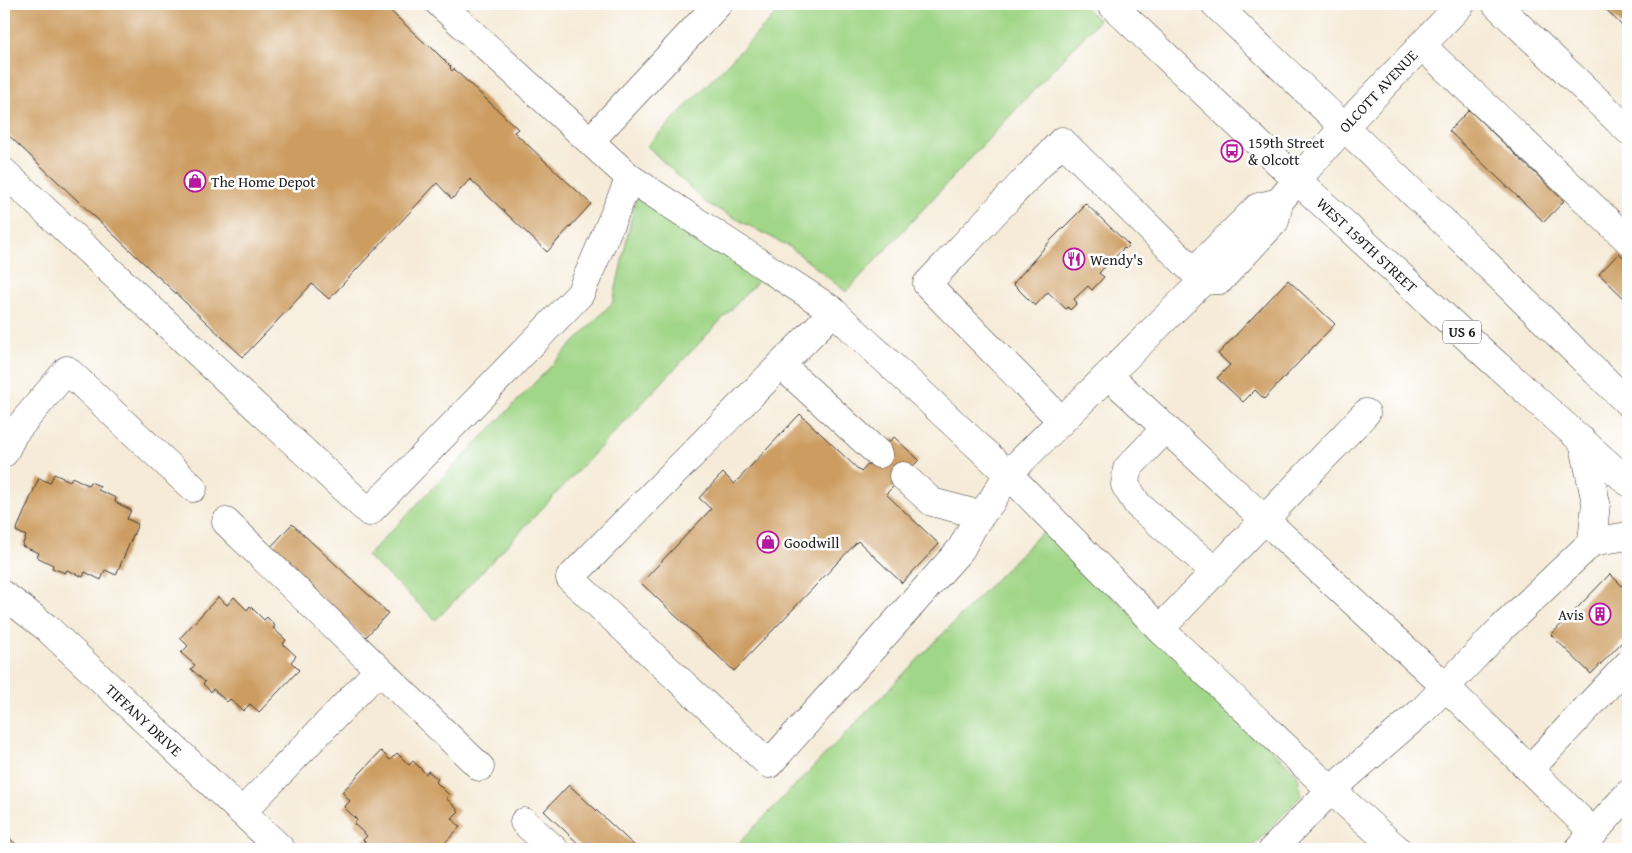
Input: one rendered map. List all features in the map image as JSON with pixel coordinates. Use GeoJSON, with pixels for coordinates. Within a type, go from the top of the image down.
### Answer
{"type":"FeatureCollection","features":[{"type":"Feature","properties":{"kind":"main road"},"geometry":{"type":"LineString","coordinates":[[440,4],[630,178],[833,312],[1008,474],[1160,629],[1330,790],[1397,849]]}},
{"type":"Feature","properties":{"kind":"main road"},"geometry":{"type":"LineString","coordinates":[[590,141],[718,4]]}},
{"type":"Feature","properties":{"kind":"main road","name":"WEST 159TH STREET"},"geometry":{"type":"LineString","coordinates":[[1111,4],[1296,180],[1486,355],[1628,482]]}},
{"type":"Feature","properties":{"kind":"main road"},"geometry":{"type":"LineString","coordinates":[[1215,4],[1448,226],[1628,403]]}},
{"type":"Feature","properties":{"kind":"main road","name":"OLCOTT AVENUE"},"geometry":{"type":"LineString","coordinates":[[1203,281],[1203,262],[1258,207],[1278,202],[1344,127],[1462,4]]}},
{"type":"Feature","properties":{"kind":"main road"},"geometry":{"type":"LineString","coordinates":[[1496,4],[1628,130]]}},
{"type":"Feature","properties":{"kind":"main road"},"geometry":{"type":"LineString","coordinates":[[1421,45],[1628,240]]}},
{"type":"Feature","properties":{"kind":"main road"},"geometry":{"type":"LineString","coordinates":[[833,312],[570,578],[769,764],[961,549],[976,521],[1008,474],[1062,421],[1108,374],[1203,281],[1062,141],[926,284],[1062,421]]}},
{"type":"Feature","properties":{"kind":"main road"},"geometry":{"type":"LineString","coordinates":[[4,172],[369,512],[580,294],[630,178]]}},
{"type":"Feature","properties":{"kind":"main road"},"geometry":{"type":"LineString","coordinates":[[781,365],[879,454]]}},
{"type":"Feature","properties":{"kind":"main road"},"geometry":{"type":"LineString","coordinates":[[4,453],[14,433],[67,370],[193,488]]}},
{"type":"Feature","properties":{"kind":"main road"},"geometry":{"type":"LineString","coordinates":[[1108,374],[1445,686],[1530,769],[1587,841],[1628,794]]}},
{"type":"Feature","properties":{"kind":"main road"},"geometry":{"type":"LineString","coordinates":[[1160,629],[1366,413]]}},
{"type":"Feature","properties":{"kind":"main road"},"geometry":{"type":"LineString","coordinates":[[1166,428],[1126,469],[1124,485],[1138,504],[1215,571]]}},
{"type":"Feature","properties":{"kind":"main road"},"geometry":{"type":"LineString","coordinates":[[1583,441],[1596,502],[1592,542]]}},
{"type":"Feature","properties":{"kind":"main road"},"geometry":{"type":"LineString","coordinates":[[903,476],[932,502],[981,515]]}},
{"type":"Feature","properties":{"kind":"main road"},"geometry":{"type":"LineString","coordinates":[[226,522],[480,767]]}},
{"type":"Feature","properties":{"kind":"main road"},"geometry":{"type":"LineString","coordinates":[[1273,849],[1330,790],[1423,710],[1503,626],[1592,542],[1628,536]]}},
{"type":"Feature","properties":{"kind":"main road","name":"TIFFANY DRIVE"},"geometry":{"type":"LineString","coordinates":[[4,595],[47,628],[281,849]]}},
{"type":"Feature","properties":{"kind":"main road"},"geometry":{"type":"LineString","coordinates":[[1530,769],[1628,664]]}},
{"type":"Feature","properties":{"kind":"main road"},"geometry":{"type":"LineString","coordinates":[[242,812],[379,670]]}},
{"type":"Feature","properties":{"kind":"main road"},"geometry":{"type":"LineString","coordinates":[[524,822],[554,849]]}},
{"type":"Feature","properties":{"kind":"green space"},"geometry":{"type":"Polygon","coordinates":[[[786,4],[1080,4],[1099,20],[846,292],[790,247],[706,203],[647,146],[786,4]]]}},
{"type":"Feature","properties":{"kind":"green space"},"geometry":{"type":"Polygon","coordinates":[[[636,197],[762,277],[436,620],[367,556],[613,302],[636,197]]]}},
{"type":"Feature","properties":{"kind":"green space"},"geometry":{"type":"Polygon","coordinates":[[[1044,530],[1297,774],[1302,795],[1251,849],[733,849],[1044,530]]]}},
{"type":"Feature","properties":{"kind":"building","name":"The Home Depot"},"geometry":{"type":"Polygon","coordinates":[[[4,4],[383,4],[429,45],[451,67],[452,71],[454,69],[518,129],[514,132],[591,204],[547,252],[470,179],[452,199],[437,183],[329,299],[312,284],[243,357],[4,131],[4,4]]]}},
{"type":"Feature","properties":{"kind":"building"},"geometry":{"type":"Polygon","coordinates":[[[1601,4],[1628,4],[1628,32],[1601,4]]]}},
{"type":"Feature","properties":{"kind":"building"},"geometry":{"type":"Polygon","coordinates":[[[1469,110],[1564,201],[1544,222],[1449,131],[1469,110]]]}},
{"type":"Feature","properties":{"kind":"building","name":"Wendy's"},"geometry":{"type":"Polygon","coordinates":[[[1085,203],[1129,245],[1099,273],[1104,277],[1092,290],[1088,286],[1074,299],[1077,303],[1070,310],[1068,307],[1066,309],[1048,292],[1035,306],[1013,284],[1051,240],[1083,208],[1081,207],[1085,203]]]}},
{"type":"Feature","properties":{"kind":"building"},"geometry":{"type":"Polygon","coordinates":[[[1619,253],[1628,262],[1628,302],[1599,274],[1619,253]]]}},
{"type":"Feature","properties":{"kind":"building"},"geometry":{"type":"Polygon","coordinates":[[[1288,280],[1335,324],[1264,399],[1255,390],[1243,402],[1217,378],[1230,365],[1218,354],[1288,280]]]}},
{"type":"Feature","properties":{"kind":"building","name":"Goodwill"},"geometry":{"type":"Polygon","coordinates":[[[800,414],[861,472],[894,437],[919,460],[886,494],[939,544],[902,583],[858,541],[734,671],[641,583],[711,509],[699,498],[723,473],[734,484],[800,414]]]}},
{"type":"Feature","properties":{"kind":"building"},"geometry":{"type":"Polygon","coordinates":[[[54,474],[70,481],[72,477],[88,485],[90,482],[100,486],[98,490],[116,498],[115,502],[131,510],[127,519],[138,524],[116,575],[105,570],[101,580],[85,572],[83,577],[67,570],[65,573],[52,568],[53,565],[37,557],[39,553],[22,546],[26,536],[16,531],[39,478],[50,483],[54,474]]]}},
{"type":"Feature","properties":{"kind":"building"},"geometry":{"type":"Polygon","coordinates":[[[292,524],[388,613],[365,638],[269,549],[292,524]]]}},
{"type":"Feature","properties":{"kind":"building","name":"Avis"},"geometry":{"type":"Polygon","coordinates":[[[1610,574],[1628,592],[1628,636],[1591,674],[1551,635],[1610,574]]]}},
{"type":"Feature","properties":{"kind":"building"},"geometry":{"type":"Polygon","coordinates":[[[218,597],[227,605],[234,597],[247,610],[250,606],[264,620],[267,617],[275,626],[273,628],[286,640],[283,644],[296,656],[291,662],[299,670],[259,712],[250,704],[243,711],[230,699],[227,702],[213,689],[211,692],[203,684],[205,682],[191,669],[195,665],[181,653],[188,646],[180,638],[218,597]]]}},
{"type":"Feature","properties":{"kind":"building"},"geometry":{"type":"Polygon","coordinates":[[[381,751],[390,760],[397,753],[409,765],[413,761],[426,774],[428,771],[438,779],[436,782],[449,795],[446,798],[459,811],[452,818],[460,827],[439,849],[373,849],[363,840],[367,836],[354,824],[357,820],[344,807],[350,801],[342,792],[381,751]]]}},
{"type":"Feature","properties":{"kind":"building"},"geometry":{"type":"Polygon","coordinates":[[[569,785],[638,849],[584,849],[544,811],[569,785]]]}},
{"type":"Feature","properties":{"kind":"building"},"geometry":{"type":"Polygon","coordinates":[[[4,833],[21,849],[4,849],[4,833]]]}},
{"type":"Feature","properties":{"kind":"place","name":"159th Street & Olcott"},"geometry":{"type":"Point","coordinates":[1232,151]}},
{"type":"Feature","properties":{"kind":"place","name":"The Home Depot"},"geometry":{"type":"Point","coordinates":[195,181]}},
{"type":"Feature","properties":{"kind":"place","name":"Wendy's"},"geometry":{"type":"Point","coordinates":[1074,259]}},
{"type":"Feature","properties":{"kind":"place","name":"Goodwill"},"geometry":{"type":"Point","coordinates":[768,542]}},
{"type":"Feature","properties":{"kind":"place","name":"Avis"},"geometry":{"type":"Point","coordinates":[1600,614]}}]}
